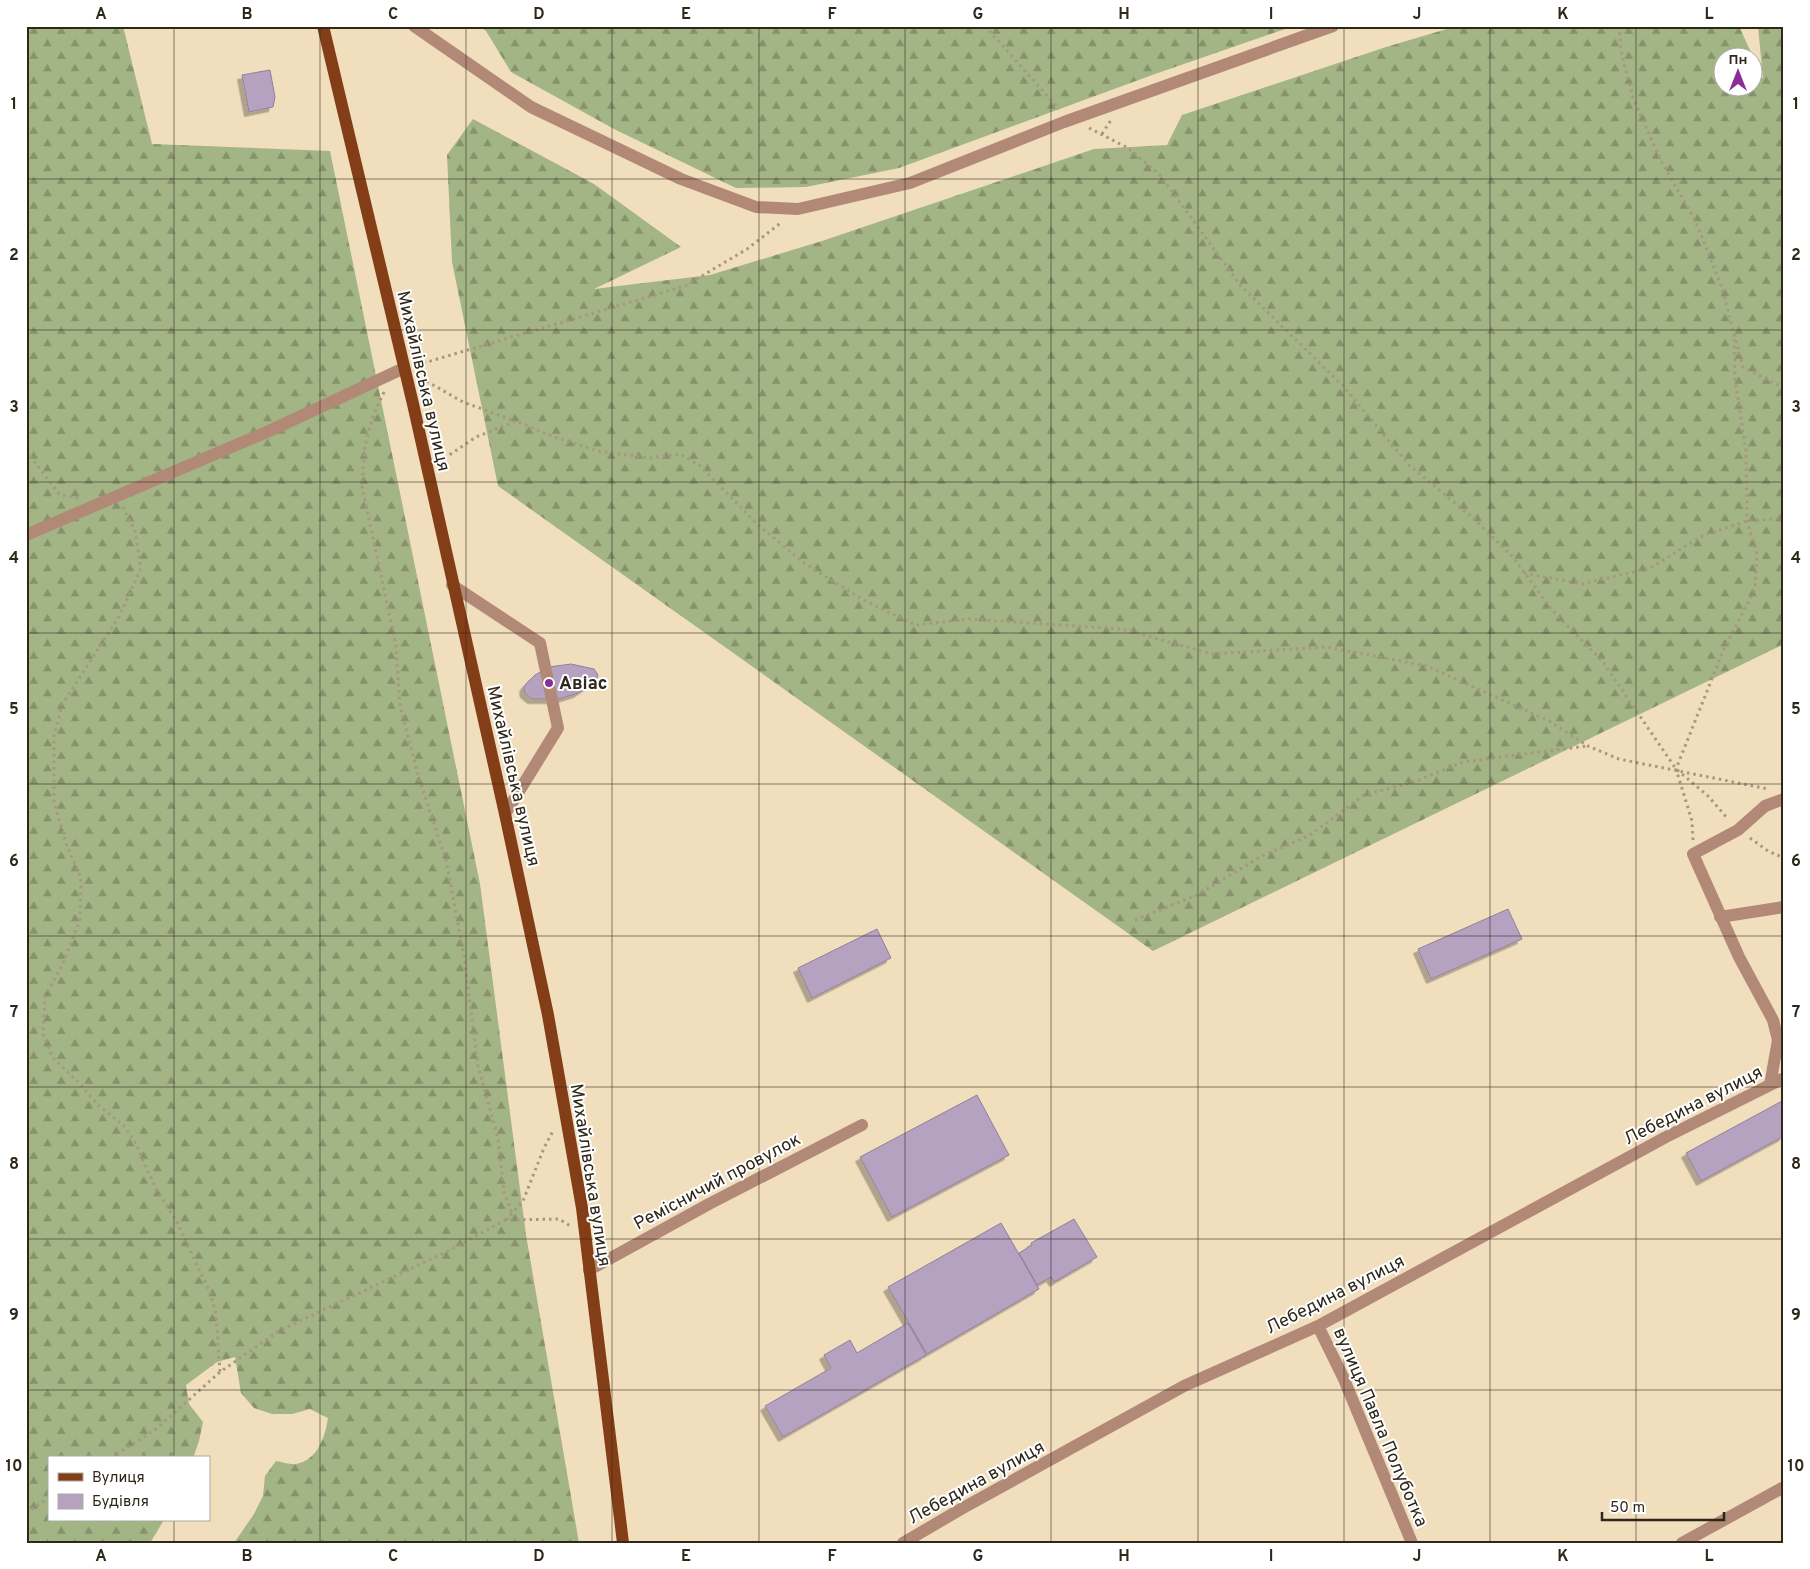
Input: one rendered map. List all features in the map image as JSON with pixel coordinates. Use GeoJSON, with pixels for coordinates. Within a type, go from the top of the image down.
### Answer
{"type":"FeatureCollection","features":[{"type":"Feature","properties":{"kind":"main road","name":"Михайлівська вулиця"},"geometry":{"type":"LineString","coordinates":[[323,26],[398,371],[427,470],[505,814],[548,1015],[582,1208],[588,1270],[623,1543]]}},
{"type":"Feature","properties":{"kind":"street"},"geometry":{"type":"LineString","coordinates":[[414,26],[531,107],[681,179],[756,207],[798,209],[910,183],[1069,120],[1333,26]]}},
{"type":"Feature","properties":{"kind":"street"},"geometry":{"type":"LineString","coordinates":[[26,536],[269,431],[398,371]]}},
{"type":"Feature","properties":{"kind":"street"},"geometry":{"type":"LineString","coordinates":[[452,585],[540,643],[558,728],[505,814]]}},
{"type":"Feature","properties":{"kind":"street"},"geometry":{"type":"LineString","coordinates":[[1770,1085],[1778,1040],[1773,1020],[1720,918],[1693,854],[1738,830],[1780,795]]}},
{"type":"Feature","properties":{"kind":"street"},"geometry":{"type":"LineString","coordinates":[[1720,918],[1784,907]]}},
{"type":"Feature","properties":{"kind":"street","name":"Лебедина вулиця"},"geometry":{"type":"LineString","coordinates":[[904,1543],[961,1509],[1184,1386],[1318,1326],[1666,1137],[1784,1078]]}},
{"type":"Feature","properties":{"kind":"street","name":"Ремісничий провулок"},"geometry":{"type":"LineString","coordinates":[[588,1270],[709,1204],[862,1126]]}},
{"type":"Feature","properties":{"kind":"street","name":"вулиця Павла Полуботка"},"geometry":{"type":"LineString","coordinates":[[1318,1326],[1343,1377],[1412,1543]]}},
{"type":"Feature","properties":{"kind":"street"},"geometry":{"type":"LineString","coordinates":[[1682,1543],[1784,1487]]}},
{"type":"Feature","properties":{"kind":"path"},"geometry":{"type":"LineString","coordinates":[[985,26],[1069,120],[1102,134],[1128,148],[1160,175],[1240,285],[1343,386],[1409,465],[1473,518],[1513,558],[1552,609],[1603,662],[1676,769],[1708,796],[1738,830],[1784,858]]}},
{"type":"Feature","properties":{"kind":"path"},"geometry":{"type":"LineString","coordinates":[[1620,26],[1621,51],[1633,98],[1661,161],[1695,220],[1721,285],[1742,367],[1780,386],[1784,394]]}},
{"type":"Feature","properties":{"kind":"path"},"geometry":{"type":"LineString","coordinates":[[512,1213],[504,1192],[498,1138],[478,1066],[464,956],[446,860],[419,778],[400,706],[396,646],[362,486],[365,446],[373,416],[398,371],[685,286],[747,249],[798,209]]}},
{"type":"Feature","properties":{"kind":"path"},"geometry":{"type":"LineString","coordinates":[[1693,854],[1692,821],[1676,769],[1724,651],[1755,589],[1757,554],[1747,521],[1746,451],[1734,379],[1734,334]]}},
{"type":"Feature","properties":{"kind":"path"},"geometry":{"type":"LineString","coordinates":[[398,371],[463,402],[554,437],[598,451],[650,458],[680,454],[699,465],[756,523],[804,563],[865,601],[916,625],[970,619],[1122,630],[1212,654],[1327,647],[1426,666],[1549,721],[1588,746],[1619,759],[1676,769],[1759,788],[1780,795]]}},
{"type":"Feature","properties":{"kind":"path"},"geometry":{"type":"LineString","coordinates":[[427,470],[476,437],[516,422]]}},
{"type":"Feature","properties":{"kind":"path"},"geometry":{"type":"LineString","coordinates":[[26,450],[59,494],[100,503]]}},
{"type":"Feature","properties":{"kind":"path"},"geometry":{"type":"LineString","coordinates":[[118,495],[135,531],[141,568],[120,615],[62,705],[54,736],[54,802],[67,846],[81,878],[80,920],[64,961],[45,997],[43,1033],[52,1057],[79,1083],[97,1104],[124,1126],[135,1142],[156,1189],[177,1222],[210,1294],[216,1314],[220,1372]]}},
{"type":"Feature","properties":{"kind":"path"},"geometry":{"type":"LineString","coordinates":[[1524,573],[1582,584],[1650,568],[1704,535],[1747,521],[1784,518]]}},
{"type":"Feature","properties":{"kind":"path"},"geometry":{"type":"LineString","coordinates":[[1135,920],[1197,895],[1260,857],[1310,835],[1364,794],[1414,782],[1463,762],[1588,746]]}},
{"type":"Feature","properties":{"kind":"path"},"geometry":{"type":"LineString","coordinates":[[114,1456],[156,1429],[220,1372],[279,1331],[452,1249],[505,1220],[523,1201],[544,1148],[564,1108]]}},
{"type":"Feature","properties":{"kind":"path"},"geometry":{"type":"LineString","coordinates":[[505,1220],[559,1219],[585,1236]]}},
{"type":"Feature","properties":{"kind":"path"},"geometry":{"type":"LineString","coordinates":[[26,1513],[48,1499]]}},
{"type":"Feature","properties":{"kind":"green space"},"geometry":{"type":"Polygon","coordinates":[[[26,26],[123,26],[152,144],[330,151],[480,884],[526,1235],[579,1543],[234,1543],[254,1514],[263,1496],[265,1476],[276,1461],[294,1464],[304,1462],[310,1458],[319,1447],[325,1433],[328,1418],[310,1409],[292,1414],[272,1414],[254,1408],[241,1393],[235,1357],[217,1362],[186,1385],[189,1404],[203,1422],[194,1456],[48,1456],[48,1522],[163,1522],[150,1543],[26,1543],[26,26]]]}},
{"type":"Feature","properties":{"kind":"green space"},"geometry":{"type":"Polygon","coordinates":[[[479,26],[1294,26],[1155,74],[899,168],[806,187],[736,188],[614,129],[511,72],[486,31],[479,26]]]}},
{"type":"Feature","properties":{"kind":"green space"},"geometry":{"type":"Polygon","coordinates":[[[1457,26],[1739,26],[1749,48],[1712,48],[1712,98],[1762,98],[1762,48],[1760,48],[1758,26],[1784,26],[1784,644],[1153,951],[498,486],[452,262],[447,155],[473,119],[594,184],[681,247],[594,289],[710,275],[822,241],[1094,149],[1167,145],[1182,115],[1386,47],[1457,26]]]}},
{"type":"Feature","properties":{"kind":"building"},"geometry":{"type":"Polygon","coordinates":[[[270,70],[275,97],[273,107],[249,112],[242,75],[270,70]]]}},
{"type":"Feature","properties":{"kind":"building"},"geometry":{"type":"Polygon","coordinates":[[[571,664],[594,669],[598,675],[596,681],[578,693],[559,699],[532,699],[525,693],[524,688],[526,684],[535,675],[549,667],[571,664]]]}},
{"type":"Feature","properties":{"kind":"building"},"geometry":{"type":"Polygon","coordinates":[[[1508,909],[1522,939],[1431,979],[1418,949],[1508,909]]]}},
{"type":"Feature","properties":{"kind":"building"},"geometry":{"type":"Polygon","coordinates":[[[877,929],[891,958],[812,998],[798,968],[877,929]]]}},
{"type":"Feature","properties":{"kind":"building"},"geometry":{"type":"Polygon","coordinates":[[[977,1095],[1009,1155],[892,1217],[860,1157],[977,1095]]]}},
{"type":"Feature","properties":{"kind":"building"},"geometry":{"type":"Polygon","coordinates":[[[1784,1100],[1784,1136],[1701,1181],[1686,1153],[1784,1100]]]}},
{"type":"Feature","properties":{"kind":"building"},"geometry":{"type":"Polygon","coordinates":[[[1074,1219],[1097,1257],[1054,1282],[1051,1277],[1037,1285],[1019,1253],[1032,1245],[1031,1243],[1074,1219]]]}},
{"type":"Feature","properties":{"kind":"building"},"geometry":{"type":"Polygon","coordinates":[[[1001,1223],[1039,1289],[927,1354],[888,1287],[1001,1223]]]}},
{"type":"Feature","properties":{"kind":"building"},"geometry":{"type":"Polygon","coordinates":[[[908,1323],[926,1355],[783,1437],[765,1406],[831,1368],[824,1355],[850,1340],[857,1353],[908,1323]]]}},
{"type":"Feature","properties":{"kind":"place","name":"Авіас"},"geometry":{"type":"Point","coordinates":[549,683]}}]}
